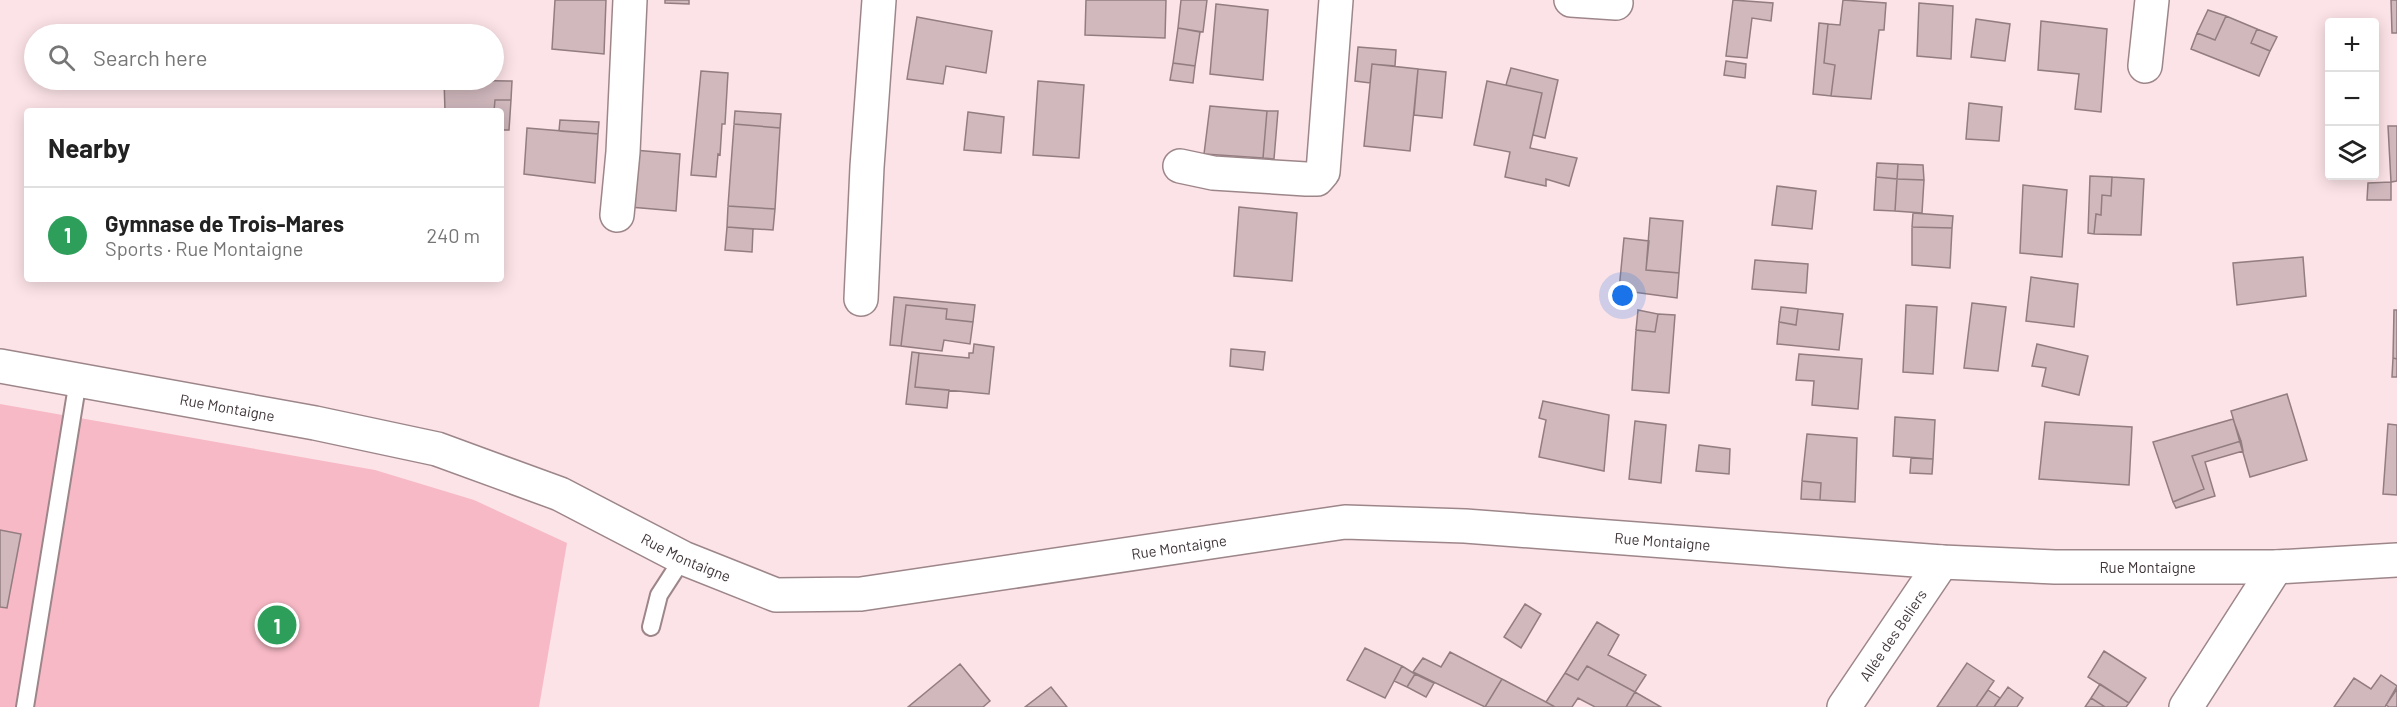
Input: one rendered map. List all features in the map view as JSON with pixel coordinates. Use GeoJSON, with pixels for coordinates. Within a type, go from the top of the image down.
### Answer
{"type":"FeatureCollection","features":[{"type":"Feature","properties":{"kind":"street"},"geometry":{"type":"LineString","coordinates":[[617,215],[623,152],[630,0]]}},
{"type":"Feature","properties":{"kind":"street"},"geometry":{"type":"LineString","coordinates":[[861,300],[867,167],[879,0]]}},
{"type":"Feature","properties":{"kind":"street"},"geometry":{"type":"LineString","coordinates":[[1180,166],[1212,173],[1306,179],[1317,178],[1323,172],[1336,0]]}},
{"type":"Feature","properties":{"kind":"street"},"geometry":{"type":"LineString","coordinates":[[1571,0],[1616,3]]}},
{"type":"Feature","properties":{"kind":"street"},"geometry":{"type":"LineString","coordinates":[[2145,66],[2152,0]]}},
{"type":"Feature","properties":{"kind":"street","name":"Rue Montaigne"},"geometry":{"type":"LineString","coordinates":[[0,366],[315,423],[437,449],[560,494],[683,558],[776,595],[861,594],[1345,522],[1465,526],[1942,562],[2055,567],[2276,567],[2397,561]]}},
{"type":"Feature","properties":{"kind":"street","name":"Allée des Beliers"},"geometry":{"type":"LineString","coordinates":[[1844,707],[1942,562]]}},
{"type":"Feature","properties":{"kind":"street"},"geometry":{"type":"LineString","coordinates":[[2186,707],[2276,567]]}},
{"type":"Feature","properties":{"kind":"lane"},"geometry":{"type":"LineString","coordinates":[[25,707],[78,380]]}},
{"type":"Feature","properties":{"kind":"lane"},"geometry":{"type":"LineString","coordinates":[[651,627],[659,595],[683,558]]}},
{"type":"Feature","properties":{"kind":"shaded area"},"geometry":{"type":"Polygon","coordinates":[[[0,404],[375,470],[474,500],[567,543],[539,707],[0,707],[0,404]]]}},
{"type":"Feature","properties":{"kind":"building"},"geometry":{"type":"Polygon","coordinates":[[[555,0],[606,0],[604,54],[552,49],[555,0]]]}},
{"type":"Feature","properties":{"kind":"building"},"geometry":{"type":"Polygon","coordinates":[[[665,0],[689,0],[689,4],[665,3],[665,0]]]}},
{"type":"Feature","properties":{"kind":"building"},"geometry":{"type":"Polygon","coordinates":[[[1086,0],[1166,0],[1165,38],[1085,35],[1086,0]]]}},
{"type":"Feature","properties":{"kind":"building"},"geometry":{"type":"Polygon","coordinates":[[[1181,0],[1207,0],[1203,32],[1178,28],[1181,0]]]}},
{"type":"Feature","properties":{"kind":"building"},"geometry":{"type":"Polygon","coordinates":[[[1733,0],[1773,3],[1771,21],[1752,18],[1747,58],[1726,56],[1733,0]]]}},
{"type":"Feature","properties":{"kind":"building"},"geometry":{"type":"Polygon","coordinates":[[[1843,0],[1886,3],[1884,30],[1879,30],[1871,99],[1831,96],[1835,65],[1824,63],[1828,24],[1840,25],[1843,0]]]}},
{"type":"Feature","properties":{"kind":"building"},"geometry":{"type":"Polygon","coordinates":[[[2391,0],[2397,0],[2397,33],[2392,33],[2391,0]]]}},
{"type":"Feature","properties":{"kind":"building"},"geometry":{"type":"Polygon","coordinates":[[[1919,3],[1953,6],[1951,59],[1917,56],[1919,3]]]}},
{"type":"Feature","properties":{"kind":"building"},"geometry":{"type":"Polygon","coordinates":[[[1216,4],[1268,10],[1263,80],[1210,74],[1216,4]]]}},
{"type":"Feature","properties":{"kind":"building"},"geometry":{"type":"Polygon","coordinates":[[[2208,10],[2226,16],[2215,40],[2197,33],[2208,10]]]}},
{"type":"Feature","properties":{"kind":"building"},"geometry":{"type":"Polygon","coordinates":[[[2226,16],[2257,29],[2251,43],[2270,51],[2259,76],[2191,49],[2197,33],[2215,40],[2226,16]]]}},
{"type":"Feature","properties":{"kind":"building"},"geometry":{"type":"Polygon","coordinates":[[[917,17],[992,31],[986,73],[946,66],[943,84],[907,79],[917,17]]]}},
{"type":"Feature","properties":{"kind":"building"},"geometry":{"type":"Polygon","coordinates":[[[1976,19],[2010,24],[2005,61],[1971,57],[1976,19]]]}},
{"type":"Feature","properties":{"kind":"building"},"geometry":{"type":"Polygon","coordinates":[[[2041,21],[2107,29],[2101,112],[2075,109],[2079,74],[2038,70],[2041,21]]]}},
{"type":"Feature","properties":{"kind":"building"},"geometry":{"type":"Polygon","coordinates":[[[1819,23],[1828,24],[1824,63],[1835,65],[1831,96],[1813,94],[1819,23]]]}},
{"type":"Feature","properties":{"kind":"building"},"geometry":{"type":"Polygon","coordinates":[[[1178,28],[1200,32],[1195,66],[1173,63],[1178,28]]]}},
{"type":"Feature","properties":{"kind":"building"},"geometry":{"type":"Polygon","coordinates":[[[2257,29],[2277,37],[2270,51],[2251,43],[2257,29]]]}},
{"type":"Feature","properties":{"kind":"building"},"geometry":{"type":"Polygon","coordinates":[[[1358,47],[1396,50],[1395,66],[1372,64],[1370,83],[1355,81],[1358,47]]]}},
{"type":"Feature","properties":{"kind":"building"},"geometry":{"type":"Polygon","coordinates":[[[1726,61],[1746,64],[1745,78],[1724,75],[1726,61]]]}},
{"type":"Feature","properties":{"kind":"building"},"geometry":{"type":"Polygon","coordinates":[[[1173,63],[1195,66],[1193,83],[1170,80],[1173,63]]]}},
{"type":"Feature","properties":{"kind":"building"},"geometry":{"type":"Polygon","coordinates":[[[1372,64],[1418,69],[1410,151],[1364,146],[1372,64]]]}},
{"type":"Feature","properties":{"kind":"building"},"geometry":{"type":"Polygon","coordinates":[[[1511,68],[1558,80],[1545,138],[1533,135],[1542,93],[1506,85],[1511,68]]]}},
{"type":"Feature","properties":{"kind":"building"},"geometry":{"type":"Polygon","coordinates":[[[1418,69],[1446,72],[1442,118],[1414,115],[1418,69]]]}},
{"type":"Feature","properties":{"kind":"building"},"geometry":{"type":"Polygon","coordinates":[[[701,71],[728,73],[725,124],[722,124],[716,177],[691,175],[701,71]]]}},
{"type":"Feature","properties":{"kind":"building"},"geometry":{"type":"Polygon","coordinates":[[[504,81],[512,81],[511,100],[495,100],[494,108],[445,108],[444,90],[504,90],[504,81]]]}},
{"type":"Feature","properties":{"kind":"building"},"geometry":{"type":"Polygon","coordinates":[[[1038,81],[1084,85],[1079,158],[1033,155],[1038,81]]]}},
{"type":"Feature","properties":{"kind":"building"},"geometry":{"type":"Polygon","coordinates":[[[1487,81],[1542,93],[1530,148],[1577,158],[1569,186],[1546,179],[1546,186],[1505,177],[1510,152],[1474,145],[1487,81]]]}},
{"type":"Feature","properties":{"kind":"building"},"geometry":{"type":"Polygon","coordinates":[[[495,100],[511,100],[509,130],[504,130],[504,108],[494,108],[495,100]]]}},
{"type":"Feature","properties":{"kind":"building"},"geometry":{"type":"Polygon","coordinates":[[[1969,103],[2002,107],[1999,141],[1966,139],[1969,103]]]}},
{"type":"Feature","properties":{"kind":"building"},"geometry":{"type":"Polygon","coordinates":[[[1210,106],[1267,111],[1263,158],[1204,154],[1210,106]]]}},
{"type":"Feature","properties":{"kind":"building"},"geometry":{"type":"Polygon","coordinates":[[[735,111],[781,114],[780,128],[734,124],[735,111]]]}},
{"type":"Feature","properties":{"kind":"building"},"geometry":{"type":"Polygon","coordinates":[[[1267,111],[1278,111],[1274,159],[1263,158],[1267,111]]]}},
{"type":"Feature","properties":{"kind":"building"},"geometry":{"type":"Polygon","coordinates":[[[968,112],[1004,117],[1001,153],[964,150],[968,112]]]}},
{"type":"Feature","properties":{"kind":"building"},"geometry":{"type":"Polygon","coordinates":[[[560,120],[599,122],[598,134],[559,131],[560,120]]]}},
{"type":"Feature","properties":{"kind":"building"},"geometry":{"type":"Polygon","coordinates":[[[734,124],[780,128],[775,209],[728,206],[734,124]]]}},
{"type":"Feature","properties":{"kind":"building"},"geometry":{"type":"Polygon","coordinates":[[[2388,126],[2397,126],[2397,181],[2391,182],[2388,126]]]}},
{"type":"Feature","properties":{"kind":"building"},"geometry":{"type":"Polygon","coordinates":[[[527,128],[598,134],[595,183],[524,174],[527,128]]]}},
{"type":"Feature","properties":{"kind":"building"},"geometry":{"type":"Polygon","coordinates":[[[634,150],[680,154],[676,211],[630,207],[634,150]]]}},
{"type":"Feature","properties":{"kind":"building"},"geometry":{"type":"Polygon","coordinates":[[[1877,163],[1898,164],[1897,179],[1876,177],[1877,163]]]}},
{"type":"Feature","properties":{"kind":"building"},"geometry":{"type":"Polygon","coordinates":[[[1898,164],[1923,165],[1924,180],[1897,179],[1898,164]]]}},
{"type":"Feature","properties":{"kind":"building"},"geometry":{"type":"Polygon","coordinates":[[[2090,176],[2112,177],[2111,196],[2102,195],[2101,215],[2096,214],[2094,234],[2088,233],[2090,176]]]}},
{"type":"Feature","properties":{"kind":"building"},"geometry":{"type":"Polygon","coordinates":[[[1876,177],[1897,179],[1895,211],[1874,210],[1876,177]]]}},
{"type":"Feature","properties":{"kind":"building"},"geometry":{"type":"Polygon","coordinates":[[[2112,177],[2144,179],[2141,235],[2094,234],[2096,214],[2101,215],[2102,195],[2111,196],[2112,177]]]}},
{"type":"Feature","properties":{"kind":"building"},"geometry":{"type":"Polygon","coordinates":[[[1897,179],[1924,180],[1922,213],[1895,211],[1897,179]]]}},
{"type":"Feature","properties":{"kind":"building"},"geometry":{"type":"Polygon","coordinates":[[[2391,182],[2391,200],[2367,200],[2368,183],[2391,182]]]}},
{"type":"Feature","properties":{"kind":"building"},"geometry":{"type":"Polygon","coordinates":[[[2023,185],[2067,190],[2062,257],[2020,253],[2023,185]]]}},
{"type":"Feature","properties":{"kind":"building"},"geometry":{"type":"Polygon","coordinates":[[[1777,186],[1816,191],[1812,229],[1772,225],[1777,186]]]}},
{"type":"Feature","properties":{"kind":"building"},"geometry":{"type":"Polygon","coordinates":[[[728,206],[775,209],[773,230],[727,227],[728,206]]]}},
{"type":"Feature","properties":{"kind":"building"},"geometry":{"type":"Polygon","coordinates":[[[1239,207],[1297,213],[1292,281],[1234,276],[1239,207]]]}},
{"type":"Feature","properties":{"kind":"building"},"geometry":{"type":"Polygon","coordinates":[[[1913,213],[1953,216],[1952,228],[1912,227],[1913,213]]]}},
{"type":"Feature","properties":{"kind":"building"},"geometry":{"type":"Polygon","coordinates":[[[1650,218],[1683,221],[1679,273],[1646,270],[1650,218]]]}},
{"type":"Feature","properties":{"kind":"building"},"geometry":{"type":"Polygon","coordinates":[[[727,227],[753,229],[752,252],[725,250],[727,227]]]}},
{"type":"Feature","properties":{"kind":"building"},"geometry":{"type":"Polygon","coordinates":[[[1912,227],[1952,228],[1950,268],[1912,265],[1912,227]]]}},
{"type":"Feature","properties":{"kind":"building"},"geometry":{"type":"Polygon","coordinates":[[[1624,238],[1649,241],[1646,270],[1679,273],[1677,298],[1619,290],[1624,238]]]}},
{"type":"Feature","properties":{"kind":"building"},"geometry":{"type":"Polygon","coordinates":[[[2303,257],[2306,296],[2237,305],[2233,263],[2303,257]]]}},
{"type":"Feature","properties":{"kind":"building"},"geometry":{"type":"Polygon","coordinates":[[[1755,260],[1808,264],[1806,293],[1752,289],[1755,260]]]}},
{"type":"Feature","properties":{"kind":"building"},"geometry":{"type":"Polygon","coordinates":[[[2031,277],[2078,284],[2074,327],[2026,321],[2031,277]]]}},
{"type":"Feature","properties":{"kind":"building"},"geometry":{"type":"Polygon","coordinates":[[[894,297],[975,305],[973,322],[946,319],[947,309],[906,305],[901,346],[890,345],[894,297]]]}},
{"type":"Feature","properties":{"kind":"building"},"geometry":{"type":"Polygon","coordinates":[[[1972,303],[2006,307],[1998,371],[1964,368],[1972,303]]]}},
{"type":"Feature","properties":{"kind":"building"},"geometry":{"type":"Polygon","coordinates":[[[906,305],[947,309],[946,319],[973,322],[970,344],[944,340],[942,351],[901,346],[906,305]]]}},
{"type":"Feature","properties":{"kind":"building"},"geometry":{"type":"Polygon","coordinates":[[[1906,305],[1937,307],[1933,374],[1903,372],[1906,305]]]}},
{"type":"Feature","properties":{"kind":"building"},"geometry":{"type":"Polygon","coordinates":[[[1781,307],[1798,309],[1796,325],[1779,322],[1781,307]]]}},
{"type":"Feature","properties":{"kind":"building"},"geometry":{"type":"Polygon","coordinates":[[[1798,309],[1843,314],[1839,350],[1777,344],[1779,322],[1796,325],[1798,309]]]}},
{"type":"Feature","properties":{"kind":"building"},"geometry":{"type":"Polygon","coordinates":[[[1638,310],[1658,314],[1655,332],[1636,330],[1638,310]]]}},
{"type":"Feature","properties":{"kind":"building"},"geometry":{"type":"Polygon","coordinates":[[[2394,310],[2397,310],[2397,359],[2393,358],[2394,310]]]}},
{"type":"Feature","properties":{"kind":"building"},"geometry":{"type":"Polygon","coordinates":[[[1658,314],[1675,315],[1669,393],[1632,390],[1636,330],[1655,332],[1658,314]]]}},
{"type":"Feature","properties":{"kind":"building"},"geometry":{"type":"Polygon","coordinates":[[[974,344],[994,347],[989,394],[915,387],[919,353],[969,358],[969,353],[973,353],[974,344]]]}},
{"type":"Feature","properties":{"kind":"building"},"geometry":{"type":"Polygon","coordinates":[[[2037,344],[2088,356],[2079,395],[2042,386],[2046,368],[2032,366],[2037,344]]]}},
{"type":"Feature","properties":{"kind":"building"},"geometry":{"type":"Polygon","coordinates":[[[1231,349],[1265,352],[1263,370],[1230,366],[1231,349]]]}},
{"type":"Feature","properties":{"kind":"building"},"geometry":{"type":"Polygon","coordinates":[[[912,352],[919,353],[915,387],[949,390],[947,408],[906,404],[912,352]]]}},
{"type":"Feature","properties":{"kind":"building"},"geometry":{"type":"Polygon","coordinates":[[[1799,354],[1862,359],[1858,409],[1812,405],[1814,381],[1796,380],[1799,354]]]}},
{"type":"Feature","properties":{"kind":"building"},"geometry":{"type":"Polygon","coordinates":[[[2393,358],[2397,359],[2397,377],[2392,377],[2393,358]]]}},
{"type":"Feature","properties":{"kind":"building"},"geometry":{"type":"Polygon","coordinates":[[[2287,394],[2307,460],[2250,477],[2231,411],[2287,394]]]}},
{"type":"Feature","properties":{"kind":"building"},"geometry":{"type":"Polygon","coordinates":[[[1543,401],[1609,415],[1604,471],[1539,457],[1546,420],[1539,418],[1543,401]]]}},
{"type":"Feature","properties":{"kind":"building"},"geometry":{"type":"Polygon","coordinates":[[[1895,417],[1935,420],[1933,459],[1893,456],[1895,417]]]}},
{"type":"Feature","properties":{"kind":"building"},"geometry":{"type":"Polygon","coordinates":[[[2233,419],[2241,441],[2192,456],[2204,489],[2173,502],[2153,442],[2233,419]]]}},
{"type":"Feature","properties":{"kind":"building"},"geometry":{"type":"Polygon","coordinates":[[[1635,421],[1666,425],[1661,483],[1629,479],[1635,421]]]}},
{"type":"Feature","properties":{"kind":"building"},"geometry":{"type":"Polygon","coordinates":[[[2045,422],[2132,427],[2129,485],[2039,479],[2045,422]]]}},
{"type":"Feature","properties":{"kind":"building"},"geometry":{"type":"Polygon","coordinates":[[[2388,424],[2397,425],[2397,495],[2383,494],[2388,424]]]}},
{"type":"Feature","properties":{"kind":"building"},"geometry":{"type":"Polygon","coordinates":[[[1807,434],[1857,438],[1855,502],[1820,500],[1821,483],[1802,481],[1807,434]]]}},
{"type":"Feature","properties":{"kind":"building"},"geometry":{"type":"Polygon","coordinates":[[[2241,441],[2243,451],[2205,462],[2215,496],[2176,508],[2173,502],[2204,489],[2192,456],[2241,441]]]}},
{"type":"Feature","properties":{"kind":"building"},"geometry":{"type":"Polygon","coordinates":[[[1699,445],[1730,449],[1729,474],[1696,471],[1699,445]]]}},
{"type":"Feature","properties":{"kind":"building"},"geometry":{"type":"Polygon","coordinates":[[[1911,458],[1933,459],[1932,474],[1910,473],[1911,458]]]}},
{"type":"Feature","properties":{"kind":"building"},"geometry":{"type":"Polygon","coordinates":[[[1802,481],[1821,483],[1820,500],[1801,499],[1802,481]]]}},
{"type":"Feature","properties":{"kind":"building"},"geometry":{"type":"Polygon","coordinates":[[[0,530],[21,534],[7,608],[0,607],[0,530]]]}},
{"type":"Feature","properties":{"kind":"building"},"geometry":{"type":"Polygon","coordinates":[[[1525,604],[1541,614],[1521,648],[1504,637],[1525,604]]]}},
{"type":"Feature","properties":{"kind":"building"},"geometry":{"type":"Polygon","coordinates":[[[1597,622],[1619,635],[1608,655],[1646,675],[1635,692],[1587,666],[1578,680],[1565,673],[1597,622]]]}},
{"type":"Feature","properties":{"kind":"building"},"geometry":{"type":"Polygon","coordinates":[[[1365,648],[1402,666],[1385,698],[1347,680],[1365,648]]]}},
{"type":"Feature","properties":{"kind":"building"},"geometry":{"type":"Polygon","coordinates":[[[2104,651],[2146,678],[2129,703],[2088,677],[2104,651]]]}},
{"type":"Feature","properties":{"kind":"building"},"geometry":{"type":"Polygon","coordinates":[[[1450,652],[1502,679],[1485,707],[1413,672],[1423,658],[1441,667],[1450,652]]]}},
{"type":"Feature","properties":{"kind":"building"},"geometry":{"type":"Polygon","coordinates":[[[1967,663],[1994,681],[1976,707],[1937,707],[1967,663]]]}},
{"type":"Feature","properties":{"kind":"building"},"geometry":{"type":"Polygon","coordinates":[[[960,664],[990,701],[983,707],[908,707],[960,664]]]}},
{"type":"Feature","properties":{"kind":"building"},"geometry":{"type":"Polygon","coordinates":[[[1402,666],[1415,674],[1407,687],[1394,681],[1402,666]]]}},
{"type":"Feature","properties":{"kind":"building"},"geometry":{"type":"Polygon","coordinates":[[[1587,666],[1635,692],[1626,707],[1595,707],[1578,698],[1572,707],[1555,707],[1546,702],[1565,673],[1578,680],[1587,666]]]}},
{"type":"Feature","properties":{"kind":"building"},"geometry":{"type":"Polygon","coordinates":[[[1415,674],[1434,683],[1426,697],[1407,687],[1415,674]]]}},
{"type":"Feature","properties":{"kind":"building"},"geometry":{"type":"Polygon","coordinates":[[[2381,675],[2397,686],[2385,707],[2334,707],[2354,678],[2371,689],[2381,675]]]}},
{"type":"Feature","properties":{"kind":"building"},"geometry":{"type":"Polygon","coordinates":[[[1502,679],[1546,702],[1555,707],[1485,707],[1502,679]]]}},
{"type":"Feature","properties":{"kind":"building"},"geometry":{"type":"Polygon","coordinates":[[[2100,684],[2129,703],[2126,707],[2105,707],[2091,698],[2100,684]]]}},
{"type":"Feature","properties":{"kind":"building"},"geometry":{"type":"Polygon","coordinates":[[[1051,687],[1067,707],[1025,707],[1051,687]]]}},
{"type":"Feature","properties":{"kind":"building"},"geometry":{"type":"Polygon","coordinates":[[[2008,687],[2023,698],[2017,707],[1994,707],[2008,687]]]}},
{"type":"Feature","properties":{"kind":"building"},"geometry":{"type":"Polygon","coordinates":[[[2397,689],[2397,707],[2389,707],[2386,705],[2397,689]]]}},
{"type":"Feature","properties":{"kind":"building"},"geometry":{"type":"Polygon","coordinates":[[[1988,690],[2000,698],[1994,707],[1976,707],[1988,690]]]}},
{"type":"Feature","properties":{"kind":"building"},"geometry":{"type":"Polygon","coordinates":[[[1635,692],[1661,707],[1626,707],[1635,692]]]}},
{"type":"Feature","properties":{"kind":"building"},"geometry":{"type":"Polygon","coordinates":[[[2091,698],[2105,707],[2085,707],[2091,698]]]}},
{"type":"Feature","properties":{"kind":"place","name":"Gymnase de Trois-Mares"},"geometry":{"type":"Point","coordinates":[277,625]}}]}
